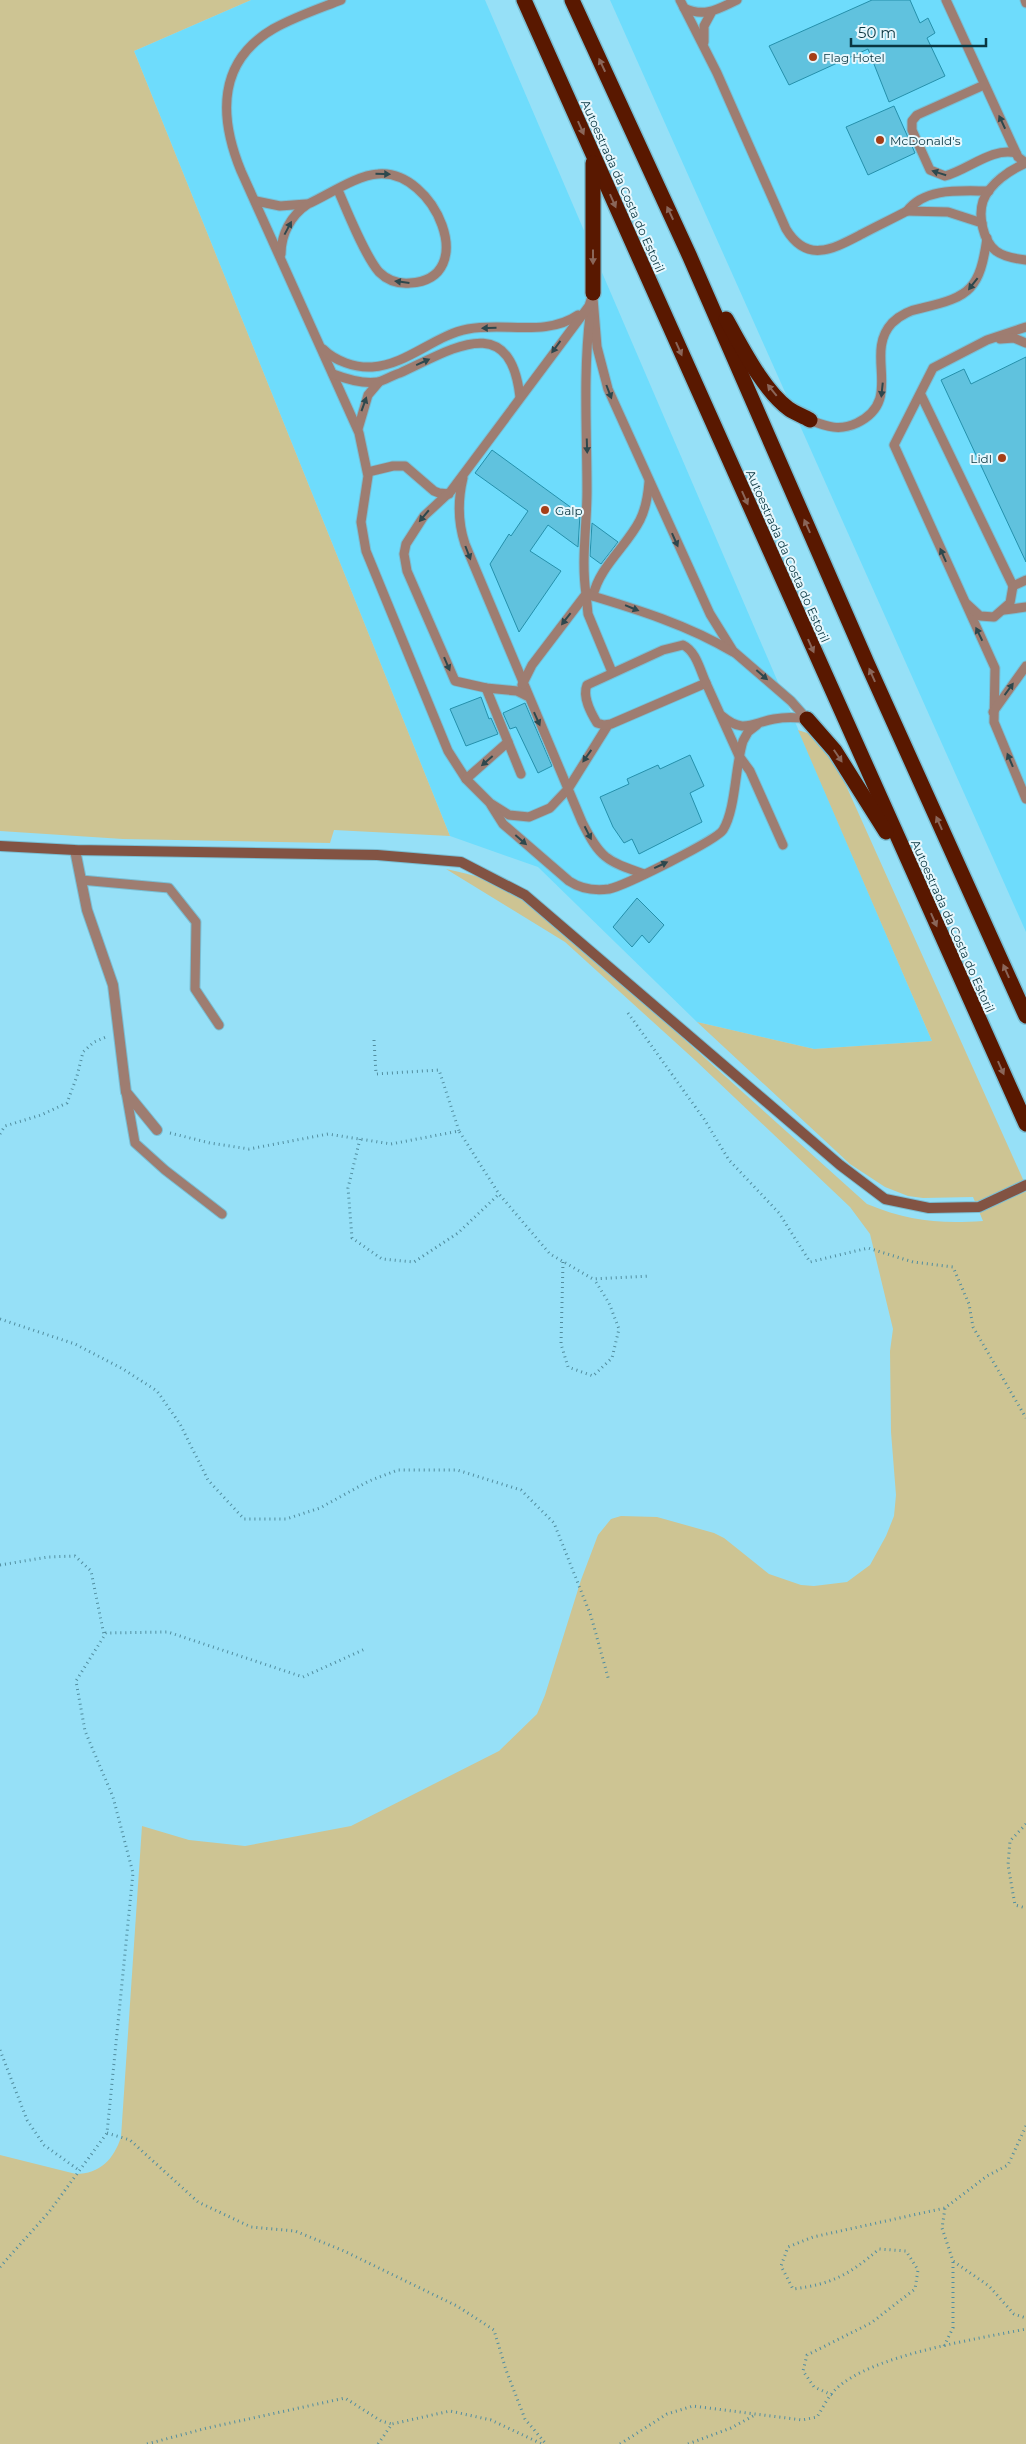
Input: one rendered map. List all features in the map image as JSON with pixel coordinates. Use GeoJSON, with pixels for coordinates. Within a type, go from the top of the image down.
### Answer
{"type":"FeatureCollection","features":[{"type":"Feature","properties":{"kind":"highway","name":"Autoestrada da Costa do Estoril"},"geometry":{"type":"LineString","coordinates":[[524,0],[913,876],[1026,1124]]}},
{"type":"Feature","properties":{"kind":"highway"},"geometry":{"type":"LineString","coordinates":[[572,0],[690,257],[867,663],[1026,1016]]}},
{"type":"Feature","properties":{"kind":"highway"},"geometry":{"type":"LineString","coordinates":[[593,293],[594,156]]}},
{"type":"Feature","properties":{"kind":"highway"},"geometry":{"type":"LineString","coordinates":[[690,257],[765,382],[789,408],[810,420]]}},
{"type":"Feature","properties":{"kind":"highway"},"geometry":{"type":"LineString","coordinates":[[807,719],[820,731],[841,760],[913,876]]}},
{"type":"Feature","properties":{"kind":"street"},"geometry":{"type":"LineString","coordinates":[[0,846],[75,850],[377,855],[461,862],[525,896],[840,1165],[885,1199],[929,1208],[979,1207],[1026,1185]]}},
{"type":"Feature","properties":{"kind":"street"},"geometry":{"type":"LineString","coordinates":[[75,850],[87,910],[113,985],[126,1092],[157,1130]]}},
{"type":"Feature","properties":{"kind":"lane"},"geometry":{"type":"LineString","coordinates":[[340,0],[273,30],[250,47],[231,76],[226,104],[227,129],[233,151],[358,430],[368,472],[361,522],[366,551],[448,751],[466,779],[490,803],[509,815],[529,817],[550,808],[568,789],[608,725]]}},
{"type":"Feature","properties":{"kind":"lane"},"geometry":{"type":"LineString","coordinates":[[682,4],[696,13],[712,13],[738,0]]}},
{"type":"Feature","properties":{"kind":"lane"},"geometry":{"type":"LineString","coordinates":[[946,0],[1016,153],[1026,163],[1009,170],[989,191],[983,202],[982,223],[987,238],[996,251],[1014,259],[1026,260]]}},
{"type":"Feature","properties":{"kind":"lane"},"geometry":{"type":"LineString","coordinates":[[682,4],[709,56],[786,228],[798,244],[813,250],[829,249],[907,211],[914,202],[929,195],[989,191]]}},
{"type":"Feature","properties":{"kind":"lane"},"geometry":{"type":"LineString","coordinates":[[709,56],[703,30],[712,13]]}},
{"type":"Feature","properties":{"kind":"lane"},"geometry":{"type":"LineString","coordinates":[[984,85],[917,115],[912,121],[912,130],[930,170],[946,176],[996,153],[1008,151],[1016,153]]}},
{"type":"Feature","properties":{"kind":"lane"},"geometry":{"type":"LineString","coordinates":[[281,259],[281,243],[286,229],[297,212],[308,204],[365,177],[379,173],[395,175],[413,184],[436,213],[445,234],[445,256],[437,270],[430,277],[415,283],[401,283],[386,278],[374,265],[338,190]]}},
{"type":"Feature","properties":{"kind":"lane"},"geometry":{"type":"LineString","coordinates":[[256,201],[280,206],[308,204]]}},
{"type":"Feature","properties":{"kind":"lane"},"geometry":{"type":"LineString","coordinates":[[907,211],[948,212],[982,223]]}},
{"type":"Feature","properties":{"kind":"lane"},"geometry":{"type":"LineString","coordinates":[[810,420],[833,429],[849,426],[862,420],[874,410],[883,390],[881,348],[887,329],[903,314],[948,302],[966,292],[976,281],[983,267],[987,238]]}},
{"type":"Feature","properties":{"kind":"lane"},"geometry":{"type":"LineString","coordinates":[[321,348],[329,355],[350,364],[377,367],[391,363],[464,330],[540,327],[565,322],[582,312],[590,302],[593,293]]}},
{"type":"Feature","properties":{"kind":"lane"},"geometry":{"type":"LineString","coordinates":[[527,696],[517,691],[486,688],[455,681],[404,561],[404,549],[414,529],[428,511],[449,494],[589,306],[593,293]]}},
{"type":"Feature","properties":{"kind":"lane"},"geometry":{"type":"LineString","coordinates":[[593,293],[597,347],[605,379],[649,482],[710,614],[725,639],[738,655],[791,700],[807,719]]}},
{"type":"Feature","properties":{"kind":"lane"},"geometry":{"type":"LineString","coordinates":[[593,293],[586,359],[587,492],[582,563],[590,595],[588,614],[612,672]]}},
{"type":"Feature","properties":{"kind":"lane"},"geometry":{"type":"LineString","coordinates":[[1026,327],[987,340],[933,368],[894,446],[995,668],[994,722],[1026,798]]}},
{"type":"Feature","properties":{"kind":"lane"},"geometry":{"type":"LineString","coordinates":[[987,340],[1014,338],[1026,343]]}},
{"type":"Feature","properties":{"kind":"lane"},"geometry":{"type":"LineString","coordinates":[[358,430],[368,395],[379,382],[461,346],[481,343],[498,348],[512,361],[516,372],[520,397]]}},
{"type":"Feature","properties":{"kind":"lane"},"geometry":{"type":"LineString","coordinates":[[333,374],[362,381],[379,382]]}},
{"type":"Feature","properties":{"kind":"lane"},"geometry":{"type":"LineString","coordinates":[[920,395],[1013,586],[1010,603],[994,617],[980,616],[963,600]]}},
{"type":"Feature","properties":{"kind":"lane"},"geometry":{"type":"LineString","coordinates":[[368,472],[393,466],[405,466],[439,494],[449,494]]}},
{"type":"Feature","properties":{"kind":"lane"},"geometry":{"type":"LineString","coordinates":[[466,471],[460,493],[463,537],[515,661],[522,684],[568,789],[590,838],[602,855],[608,860],[644,874]]}},
{"type":"Feature","properties":{"kind":"lane"},"geometry":{"type":"LineString","coordinates":[[522,684],[532,665],[590,595],[640,521],[648,496],[649,482]]}},
{"type":"Feature","properties":{"kind":"lane"},"geometry":{"type":"LineString","coordinates":[[1013,586],[1026,580]]}},
{"type":"Feature","properties":{"kind":"lane"},"geometry":{"type":"LineString","coordinates":[[590,595],[621,604],[701,635],[738,655]]}},
{"type":"Feature","properties":{"kind":"lane"},"geometry":{"type":"LineString","coordinates":[[1004,610],[1026,607]]}},
{"type":"Feature","properties":{"kind":"lane"},"geometry":{"type":"LineString","coordinates":[[706,682],[608,725],[595,721],[585,692],[590,683],[663,650],[683,645],[689,648],[693,655],[706,682],[722,716],[739,756],[750,771],[784,845]]}},
{"type":"Feature","properties":{"kind":"lane"},"geometry":{"type":"LineString","coordinates":[[993,712],[1026,666]]}},
{"type":"Feature","properties":{"kind":"lane"},"geometry":{"type":"LineString","coordinates":[[486,688],[521,774]]}},
{"type":"Feature","properties":{"kind":"lane"},"geometry":{"type":"LineString","coordinates":[[722,716],[740,726],[757,725],[780,718],[807,719]]}},
{"type":"Feature","properties":{"kind":"lane"},"geometry":{"type":"LineString","coordinates":[[490,803],[503,824],[565,878],[578,886],[590,890],[620,886],[705,844],[721,833],[729,816],[739,756],[745,736],[757,725]]}},
{"type":"Feature","properties":{"kind":"lane"},"geometry":{"type":"LineString","coordinates":[[466,779],[508,742]]}},
{"type":"Feature","properties":{"kind":"lane"},"geometry":{"type":"LineString","coordinates":[[81,880],[169,888],[196,922],[194,989],[219,1024]]}},
{"type":"Feature","properties":{"kind":"lane"},"geometry":{"type":"LineString","coordinates":[[126,1092],[136,1143],[165,1170],[222,1214]]}},
{"type":"Feature","properties":{"kind":"path"},"geometry":{"type":"LineString","coordinates":[[628,1013],[704,1119],[729,1160],[779,1213],[810,1262],[868,1248],[913,1262],[953,1267],[969,1304],[973,1327],[1026,1418]]}},
{"type":"Feature","properties":{"kind":"path"},"geometry":{"type":"LineString","coordinates":[[0,1134],[5,1126],[41,1115],[67,1103],[83,1052],[94,1042],[119,1032]]}},
{"type":"Feature","properties":{"kind":"path"},"geometry":{"type":"LineString","coordinates":[[374,1040],[376,1074],[439,1070],[459,1131],[499,1194],[550,1254],[593,1279],[609,1303],[619,1329],[612,1358],[593,1376],[568,1367],[561,1344],[563,1262]]}},
{"type":"Feature","properties":{"kind":"path"},"geometry":{"type":"LineString","coordinates":[[157,1130],[210,1143],[249,1149],[328,1134],[391,1144],[459,1131]]}},
{"type":"Feature","properties":{"kind":"path"},"geometry":{"type":"LineString","coordinates":[[360,1139],[348,1188],[352,1238],[382,1259],[414,1262],[458,1233],[499,1194]]}},
{"type":"Feature","properties":{"kind":"path"},"geometry":{"type":"LineString","coordinates":[[593,1279],[650,1276]]}},
{"type":"Feature","properties":{"kind":"path"},"geometry":{"type":"LineString","coordinates":[[0,1319],[75,1344],[123,1369],[157,1391],[180,1424],[208,1480],[244,1519],[286,1519],[320,1508],[369,1481],[398,1470],[458,1470],[520,1490],[554,1523],[591,1616],[609,1681]]}},
{"type":"Feature","properties":{"kind":"path"},"geometry":{"type":"LineString","coordinates":[[0,1565],[48,1557],[76,1556],[91,1571],[104,1636]]}},
{"type":"Feature","properties":{"kind":"path"},"geometry":{"type":"LineString","coordinates":[[0,2268],[49,2212],[107,2133],[133,1873],[113,1798],[84,1731],[76,1681],[106,1633],[168,1632],[304,1677],[365,1649]]}},
{"type":"Feature","properties":{"kind":"path"},"geometry":{"type":"LineString","coordinates":[[1026,1824],[1010,1841],[1008,1865],[1014,1905],[1026,1908]]}},
{"type":"Feature","properties":{"kind":"path"},"geometry":{"type":"LineString","coordinates":[[0,2050],[28,2120],[44,2145],[80,2171]]}},
{"type":"Feature","properties":{"kind":"path"},"geometry":{"type":"LineString","coordinates":[[832,2395],[814,2387],[803,2371],[807,2355],[871,2323],[896,2304],[915,2289],[918,2270],[906,2251],[879,2249],[856,2269],[824,2285],[793,2289],[782,2266],[788,2247],[813,2237],[945,2208],[987,2176],[1008,2165],[1026,2126]]}},
{"type":"Feature","properties":{"kind":"path"},"geometry":{"type":"LineString","coordinates":[[107,2133],[130,2140],[198,2202],[251,2226],[296,2231],[344,2251],[457,2306],[494,2330],[506,2370],[525,2419],[546,2444]]}},
{"type":"Feature","properties":{"kind":"path"},"geometry":{"type":"LineString","coordinates":[[944,2346],[953,2328],[953,2261],[942,2228],[945,2208]]}},
{"type":"Feature","properties":{"kind":"path"},"geometry":{"type":"LineString","coordinates":[[953,2261],[989,2286],[1014,2314],[1026,2318]]}},
{"type":"Feature","properties":{"kind":"path"},"geometry":{"type":"LineString","coordinates":[[620,2444],[667,2414],[693,2406],[802,2420],[817,2417],[836,2389],[852,2377],[876,2366],[944,2346],[1026,2329]]}},
{"type":"Feature","properties":{"kind":"path"},"geometry":{"type":"LineString","coordinates":[[147,2444],[207,2428],[344,2398],[381,2421],[392,2424],[450,2411],[491,2420],[542,2444]]}},
{"type":"Feature","properties":{"kind":"path"},"geometry":{"type":"LineString","coordinates":[[688,2444],[731,2428],[755,2415]]}},
{"type":"Feature","properties":{"kind":"path"},"geometry":{"type":"LineString","coordinates":[[378,2444],[392,2424]]}},
{"type":"Feature","properties":{"kind":"shaded area"},"geometry":{"type":"Polygon","coordinates":[[[0,0],[251,0],[134,51],[450,836],[334,830],[330,843],[123,839],[0,831],[0,0]]]}},
{"type":"Feature","properties":{"kind":"shaded area"},"geometry":{"type":"Polygon","coordinates":[[[251,0],[485,0],[932,1041],[814,1049],[697,1022],[538,867],[450,836],[134,51],[251,0]]]}},
{"type":"Feature","properties":{"kind":"shaded area"},"geometry":{"type":"Polygon","coordinates":[[[610,0],[1026,0],[1026,932],[610,0]]]}},
{"type":"Feature","properties":{"kind":"shaded area"},"geometry":{"type":"Polygon","coordinates":[[[798,730],[810,734],[830,757],[844,781],[1026,1186],[1026,2444],[0,2444],[0,2155],[76,2174],[92,2171],[105,2164],[118,2145],[121,2137],[142,1826],[189,1840],[245,1846],[351,1826],[499,1751],[537,1714],[545,1695],[581,1580],[598,1535],[611,1519],[621,1516],[657,1517],[714,1533],[724,1538],[769,1574],[801,1585],[814,1586],[847,1582],[870,1565],[886,1536],[894,1516],[896,1495],[891,1432],[890,1351],[893,1329],[870,1234],[850,1207],[696,1061],[565,942],[446,869],[499,885],[543,915],[574,940],[867,1204],[910,1218],[952,1222],[983,1221],[973,1197],[923,1198],[908,1196],[885,1187],[850,1164],[697,1022],[814,1049],[932,1041],[798,730]]]}},
{"type":"Feature","properties":{"kind":"building","name":"Flag Hotel"},"geometry":{"type":"Polygon","coordinates":[[[872,0],[910,0],[920,23],[928,18],[935,33],[927,38],[945,76],[889,102],[868,49],[789,85],[769,46],[872,0]]]}},
{"type":"Feature","properties":{"kind":"building","name":"McDonald's"},"geometry":{"type":"Polygon","coordinates":[[[894,106],[915,153],[868,175],[846,127],[894,106]]]}},
{"type":"Feature","properties":{"kind":"building","name":"Lidl"},"geometry":{"type":"Polygon","coordinates":[[[1026,357],[1026,562],[941,380],[964,369],[971,384],[1026,357]]]}},
{"type":"Feature","properties":{"kind":"building"},"geometry":{"type":"Polygon","coordinates":[[[492,450],[580,514],[578,547],[548,525],[530,551],[561,571],[519,632],[490,564],[509,534],[511,536],[528,511],[475,473],[492,450]]]}},
{"type":"Feature","properties":{"kind":"building"},"geometry":{"type":"Polygon","coordinates":[[[592,523],[618,542],[601,564],[590,556],[592,523]]]}},
{"type":"Feature","properties":{"kind":"building"},"geometry":{"type":"Polygon","coordinates":[[[481,697],[489,719],[491,718],[498,734],[466,746],[450,709],[481,697]]]}},
{"type":"Feature","properties":{"kind":"building"},"geometry":{"type":"Polygon","coordinates":[[[525,703],[552,766],[538,773],[516,727],[510,729],[503,713],[525,703]]]}},
{"type":"Feature","properties":{"kind":"building"},"geometry":{"type":"Polygon","coordinates":[[[690,755],[704,786],[690,793],[702,822],[639,854],[632,839],[624,843],[613,827],[600,797],[629,784],[627,779],[658,765],[660,769],[690,755]]]}},
{"type":"Feature","properties":{"kind":"building"},"geometry":{"type":"Polygon","coordinates":[[[637,898],[664,925],[649,943],[642,935],[632,947],[613,927],[637,898]]]}},
{"type":"Feature","properties":{"kind":"place","name":"Flag Hotel"},"geometry":{"type":"Point","coordinates":[813,57]}},
{"type":"Feature","properties":{"kind":"place","name":"McDonald's"},"geometry":{"type":"Point","coordinates":[880,140]}},
{"type":"Feature","properties":{"kind":"place","name":"Lidl"},"geometry":{"type":"Point","coordinates":[1002,458]}},
{"type":"Feature","properties":{"kind":"place","name":"Galp"},"geometry":{"type":"Point","coordinates":[545,510]}}]}
